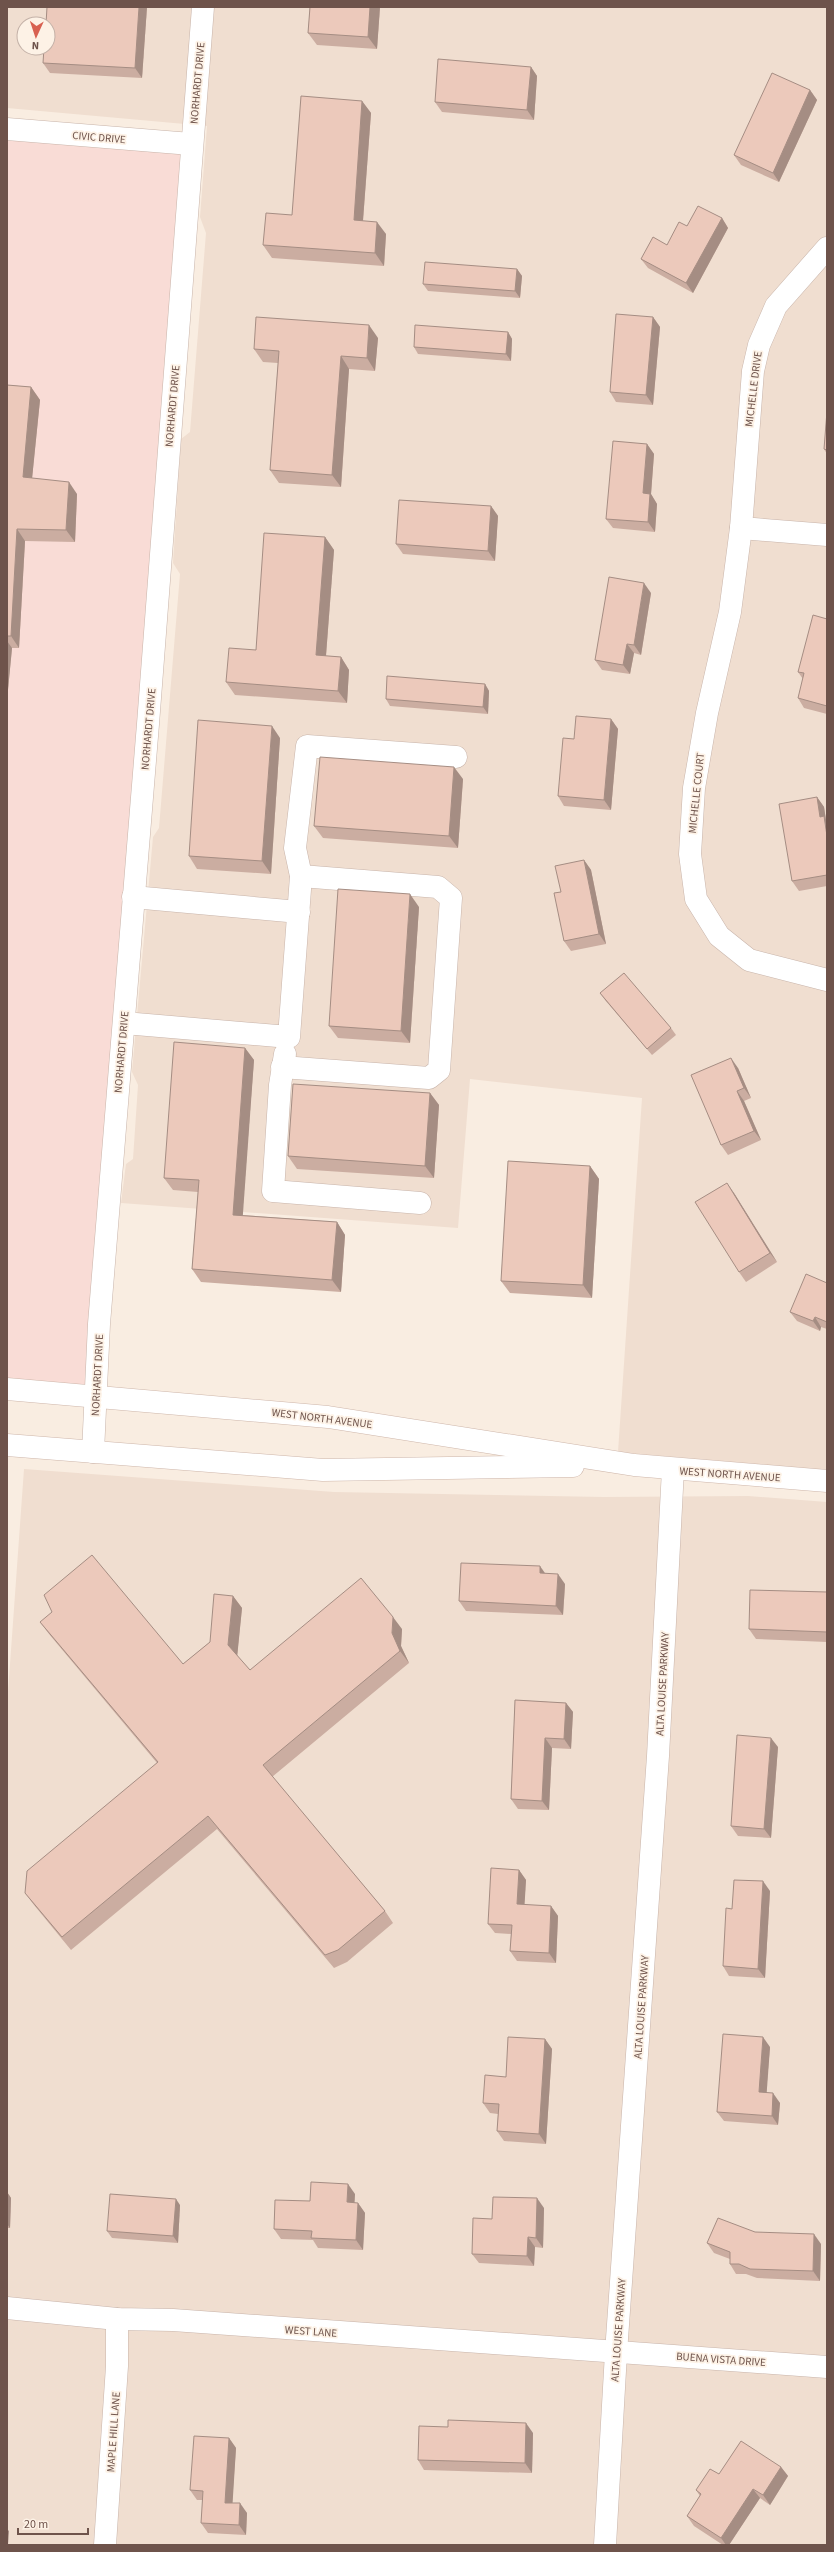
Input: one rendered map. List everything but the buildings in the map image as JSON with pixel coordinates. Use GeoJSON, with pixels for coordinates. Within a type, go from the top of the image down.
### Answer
{"type":"FeatureCollection","features":[{"type":"Feature","properties":{"kind":"street","name":"NORHARDT DRIVE"},"geometry":{"type":"LineString","coordinates":[[93,1452],[95,1396],[133,897],[149,717],[203,7]]}},
{"type":"Feature","properties":{"kind":"street","name":"CIVIC DRIVE"},"geometry":{"type":"LineString","coordinates":[[7,129],[192,144]]}},
{"type":"Feature","properties":{"kind":"street","name":"MICHELLE DRIVE"},"geometry":{"type":"LineString","coordinates":[[741,528],[753,372],[758,345],[776,306],[827,248]]}},
{"type":"Feature","properties":{"kind":"street"},"geometry":{"type":"LineString","coordinates":[[741,528],[827,535]]}},
{"type":"Feature","properties":{"kind":"street","name":"MICHELLE COURT"},"geometry":{"type":"LineString","coordinates":[[741,528],[730,612],[707,713],[694,788],[690,854],[696,899],[719,936],[749,960],[827,980]]}},
{"type":"Feature","properties":{"kind":"street"},"geometry":{"type":"LineString","coordinates":[[420,1202],[273,1191],[282,1068],[289,1037],[302,876],[295,848],[306,746],[456,757]]}},
{"type":"Feature","properties":{"kind":"street"},"geometry":{"type":"LineString","coordinates":[[282,1068],[429,1078],[439,1070],[451,898],[438,887],[302,876]]}},
{"type":"Feature","properties":{"kind":"street"},"geometry":{"type":"LineString","coordinates":[[133,897],[299,912]]}},
{"type":"Feature","properties":{"kind":"street"},"geometry":{"type":"LineString","coordinates":[[124,1024],[289,1037]]}},
{"type":"Feature","properties":{"kind":"street","name":"WEST NORTH AVENUE"},"geometry":{"type":"LineString","coordinates":[[7,1389],[328,1417],[634,1465],[827,1481]]}},
{"type":"Feature","properties":{"kind":"street","name":"WEST NORTH AVENUE"},"geometry":{"type":"LineString","coordinates":[[7,1445],[323,1470],[634,1465]]}},
{"type":"Feature","properties":{"kind":"street","name":"ALTA LOUISE PARKWAY"},"geometry":{"type":"LineString","coordinates":[[605,2545],[616,2353],[657,1771],[673,1469]]}},
{"type":"Feature","properties":{"kind":"street","name":"WEST LANE"},"geometry":{"type":"LineString","coordinates":[[7,2308],[117,2319],[173,2320],[616,2353]]}},
{"type":"Feature","properties":{"kind":"street","name":"MAPLE HILL LANE"},"geometry":{"type":"LineString","coordinates":[[105,2545],[117,2366],[117,2319]]}},
{"type":"Feature","properties":{"kind":"street","name":"BUENA VISTA DRIVE"},"geometry":{"type":"LineString","coordinates":[[616,2353],[827,2367]]}},
{"type":"Feature","properties":{"kind":"shaded area"},"geometry":{"type":"Polygon","coordinates":[[[7,7],[827,7],[827,1470],[618,1452],[642,1098],[470,1079],[458,1228],[121,1203],[126,1164],[133,1159],[138,1085],[132,1072],[153,837],[159,828],[180,574],[173,563],[181,439],[190,432],[206,233],[200,217],[207,126],[7,108],[7,7]]]}},
{"type":"Feature","properties":{"kind":"shaded area"},"geometry":{"type":"Polygon","coordinates":[[[7,129],[191,144],[95,1396],[7,1389],[7,129]]]}},
{"type":"Feature","properties":{"kind":"shaded area"},"geometry":{"type":"Polygon","coordinates":[[[24,1469],[334,1492],[604,1497],[748,1496],[827,1502],[827,2545],[7,2545],[7,1706],[24,1469]]]}}]}
